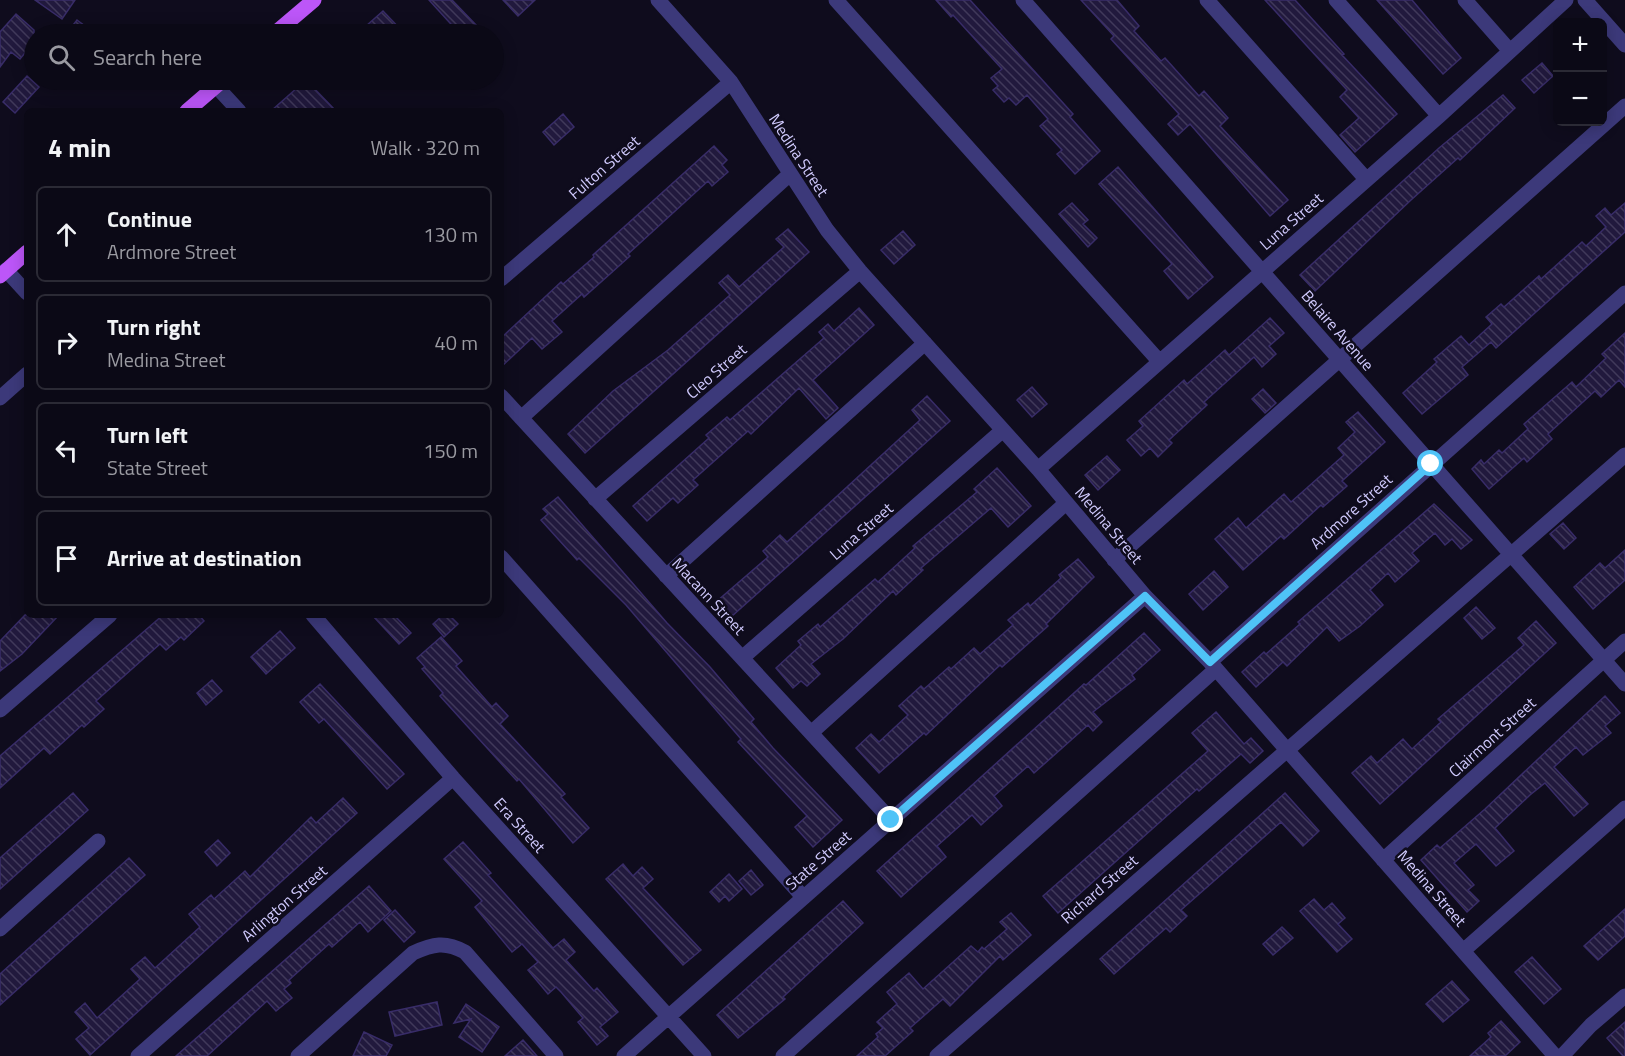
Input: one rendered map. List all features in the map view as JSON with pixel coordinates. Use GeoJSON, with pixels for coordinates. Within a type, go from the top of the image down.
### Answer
{"type":"FeatureCollection","features":[{"type":"Feature","properties":{"kind":"main road"},"geometry":{"type":"LineString","coordinates":[[286,24],[314,0]]}},
{"type":"Feature","properties":{"kind":"main road"},"geometry":{"type":"LineString","coordinates":[[191,108],[212,90]]}},
{"type":"Feature","properties":{"kind":"main road"},"geometry":{"type":"LineString","coordinates":[[3,273],[24,255]]}},
{"type":"Feature","properties":{"kind":"street","name":"Medina Street"},"geometry":{"type":"LineString","coordinates":[[658,0],[730,82],[827,230],[860,271],[1038,469],[1145,596],[1213,666],[1555,1056]]}},
{"type":"Feature","properties":{"kind":"street"},"geometry":{"type":"LineString","coordinates":[[836,0],[1159,361]]}},
{"type":"Feature","properties":{"kind":"street","name":"Belaire Avenue"},"geometry":{"type":"LineString","coordinates":[[1023,0],[1625,684]]}},
{"type":"Feature","properties":{"kind":"street"},"geometry":{"type":"LineString","coordinates":[[1207,0],[1366,179]]}},
{"type":"Feature","properties":{"kind":"street"},"geometry":{"type":"LineString","coordinates":[[1336,0],[1439,116]]}},
{"type":"Feature","properties":{"kind":"street"},"geometry":{"type":"LineString","coordinates":[[1465,0],[1510,51]]}},
{"type":"Feature","properties":{"kind":"street","name":"Luna Street"},"geometry":{"type":"LineString","coordinates":[[1038,469],[1439,116],[1566,0]]}},
{"type":"Feature","properties":{"kind":"street"},"geometry":{"type":"LineString","coordinates":[[1585,0],[1625,45]]}},
{"type":"Feature","properties":{"kind":"street","name":"Fulton Street"},"geometry":{"type":"LineString","coordinates":[[504,276],[730,82]]}},
{"type":"Feature","properties":{"kind":"street"},"geometry":{"type":"LineString","coordinates":[[225,90],[237,108]]}},
{"type":"Feature","properties":{"kind":"street"},"geometry":{"type":"LineString","coordinates":[[1114,560],[1625,106]]}},
{"type":"Feature","properties":{"kind":"street"},"geometry":{"type":"LineString","coordinates":[[521,418],[790,174]]}},
{"type":"Feature","properties":{"kind":"street","name":"Cleo Street"},"geometry":{"type":"LineString","coordinates":[[596,499],[860,271]]}},
{"type":"Feature","properties":{"kind":"street"},"geometry":{"type":"LineString","coordinates":[[3,273],[24,290]]}},
{"type":"Feature","properties":{"kind":"street","name":"Ardmore Street"},"geometry":{"type":"LineString","coordinates":[[783,1056],[1213,666],[1431,464],[1625,292]]}},
{"type":"Feature","properties":{"kind":"street"},"geometry":{"type":"LineString","coordinates":[[666,576],[925,343]]}},
{"type":"Feature","properties":{"kind":"street"},"geometry":{"type":"LineString","coordinates":[[0,398],[24,379]]}},
{"type":"Feature","properties":{"kind":"street","name":"Macann Street"},"geometry":{"type":"LineString","coordinates":[[504,399],[891,820]]}},
{"type":"Feature","properties":{"kind":"street","name":"Luna Street"},"geometry":{"type":"LineString","coordinates":[[742,658],[1003,430]]}},
{"type":"Feature","properties":{"kind":"street","name":"Richard Street"},"geometry":{"type":"LineString","coordinates":[[937,1056],[1625,455]]}},
{"type":"Feature","properties":{"kind":"street"},"geometry":{"type":"LineString","coordinates":[[811,733],[1066,503]]}},
{"type":"Feature","properties":{"kind":"street"},"geometry":{"type":"LineString","coordinates":[[504,561],[803,897]]}},
{"type":"Feature","properties":{"kind":"street","name":"State Street"},"geometry":{"type":"LineString","coordinates":[[624,1056],[1145,596]]}},
{"type":"Feature","properties":{"kind":"street"},"geometry":{"type":"LineString","coordinates":[[0,710],[107,618]]}},
{"type":"Feature","properties":{"kind":"street","name":"Era Street"},"geometry":{"type":"LineString","coordinates":[[316,618],[453,778],[704,1056]]}},
{"type":"Feature","properties":{"kind":"street","name":"Clairmont Street"},"geometry":{"type":"LineString","coordinates":[[1383,860],[1625,642]]}},
{"type":"Feature","properties":{"kind":"street","name":"Arlington Street"},"geometry":{"type":"LineString","coordinates":[[138,1056],[453,778]]}},
{"type":"Feature","properties":{"kind":"street"},"geometry":{"type":"LineString","coordinates":[[1463,951],[1625,808]]}},
{"type":"Feature","properties":{"kind":"street"},"geometry":{"type":"LineString","coordinates":[[0,929],[98,841]]}},
{"type":"Feature","properties":{"kind":"street"},"geometry":{"type":"LineString","coordinates":[[298,1056],[413,953],[432,945],[450,944],[465,952],[556,1056]]}},
{"type":"Feature","properties":{"kind":"street"},"geometry":{"type":"LineString","coordinates":[[1562,1056],[1591,1025],[1625,996]]}},
{"type":"Feature","properties":{"kind":"building"},"geometry":{"type":"Polygon","coordinates":[[[35,0],[75,0],[62,19],[35,0]]]}},
{"type":"Feature","properties":{"kind":"building"},"geometry":{"type":"Polygon","coordinates":[[[429,0],[452,0],[475,24],[451,24],[429,0]]]}},
{"type":"Feature","properties":{"kind":"building"},"geometry":{"type":"Polygon","coordinates":[[[503,0],[535,0],[518,16],[503,0]]]}},
{"type":"Feature","properties":{"kind":"building"},"geometry":{"type":"Polygon","coordinates":[[[936,0],[970,0],[1073,114],[1070,117],[1100,151],[1075,174],[1057,154],[1062,150],[1040,126],[1048,119],[1027,95],[1016,105],[1009,98],[1004,102],[993,90],[998,86],[991,78],[1002,69],[953,15],[951,17],[936,0]]]}},
{"type":"Feature","properties":{"kind":"building"},"geometry":{"type":"Polygon","coordinates":[[[1081,0],[1117,0],[1139,26],[1134,31],[1161,61],[1165,58],[1199,96],[1204,91],[1228,118],[1220,126],[1288,200],[1270,216],[1190,124],[1178,135],[1168,124],[1179,114],[1111,39],[1114,36],[1081,0]]]}},
{"type":"Feature","properties":{"kind":"building"},"geometry":{"type":"Polygon","coordinates":[[[1265,0],[1295,0],[1397,114],[1355,152],[1340,135],[1359,118],[1340,97],[1347,90],[1265,0]]]}},
{"type":"Feature","properties":{"kind":"building"},"geometry":{"type":"Polygon","coordinates":[[[1377,0],[1412,0],[1461,58],[1443,74],[1377,0]]]}},
{"type":"Feature","properties":{"kind":"building"},"geometry":{"type":"Polygon","coordinates":[[[383,11],[395,24],[368,24],[383,11]]]}},
{"type":"Feature","properties":{"kind":"building"},"geometry":{"type":"Polygon","coordinates":[[[16,14],[27,24],[24,24],[24,54],[20,59],[11,52],[0,67],[0,32],[16,14]]]}},
{"type":"Feature","properties":{"kind":"building"},"geometry":{"type":"Polygon","coordinates":[[[1542,63],[1553,76],[1534,93],[1522,80],[1542,63]]]}},
{"type":"Feature","properties":{"kind":"building"},"geometry":{"type":"Polygon","coordinates":[[[24,79],[24,90],[36,90],[15,113],[3,102],[24,79]]]}},
{"type":"Feature","properties":{"kind":"building"},"geometry":{"type":"Polygon","coordinates":[[[295,90],[316,90],[333,108],[274,108],[295,90]]]}},
{"type":"Feature","properties":{"kind":"building"},"geometry":{"type":"Polygon","coordinates":[[[1503,95],[1515,108],[1460,160],[1458,158],[1411,200],[1315,291],[1300,275],[1439,148],[1503,95]]]}},
{"type":"Feature","properties":{"kind":"building"},"geometry":{"type":"Polygon","coordinates":[[[563,114],[574,127],[554,145],[543,132],[563,114]]]}},
{"type":"Feature","properties":{"kind":"building"},"geometry":{"type":"Polygon","coordinates":[[[714,146],[727,160],[722,165],[728,172],[712,186],[708,181],[628,254],[630,256],[610,274],[584,297],[582,294],[552,321],[562,332],[542,349],[532,338],[504,364],[504,335],[561,282],[563,284],[594,257],[593,255],[714,146]]]}},
{"type":"Feature","properties":{"kind":"building"},"geometry":{"type":"Polygon","coordinates":[[[1118,167],[1213,277],[1188,299],[1164,271],[1172,264],[1099,184],[1118,167]]]}},
{"type":"Feature","properties":{"kind":"building"},"geometry":{"type":"Polygon","coordinates":[[[1072,203],[1088,220],[1083,224],[1097,238],[1088,247],[1059,214],[1072,203]]]}},
{"type":"Feature","properties":{"kind":"building"},"geometry":{"type":"Polygon","coordinates":[[[1625,203],[1625,232],[1496,348],[1491,342],[1462,367],[1468,375],[1422,414],[1403,393],[1437,362],[1434,359],[1461,336],[1469,345],[1492,324],[1486,317],[1501,304],[1504,307],[1539,276],[1541,279],[1582,242],[1586,246],[1606,227],[1596,216],[1605,208],[1611,215],[1625,203]]]}},
{"type":"Feature","properties":{"kind":"building"},"geometry":{"type":"Polygon","coordinates":[[[788,229],[809,252],[585,453],[568,434],[613,391],[668,350],[730,295],[719,283],[728,275],[739,287],[784,247],[776,239],[788,229]]]}},
{"type":"Feature","properties":{"kind":"building"},"geometry":{"type":"Polygon","coordinates":[[[903,231],[915,245],[894,264],[881,250],[903,231]]]}},
{"type":"Feature","properties":{"kind":"building"},"geometry":{"type":"Polygon","coordinates":[[[859,308],[874,325],[813,380],[838,408],[826,419],[799,388],[751,434],[748,431],[693,480],[698,485],[678,503],[673,498],[647,521],[633,506],[709,438],[706,435],[727,417],[730,420],[824,338],[819,332],[828,324],[834,331],[859,308]]]}},
{"type":"Feature","properties":{"kind":"building"},"geometry":{"type":"Polygon","coordinates":[[[1270,318],[1284,333],[1269,346],[1276,354],[1262,367],[1254,357],[1204,402],[1207,405],[1169,440],[1172,443],[1158,457],[1150,448],[1141,456],[1127,440],[1143,426],[1139,421],[1184,380],[1187,384],[1225,350],[1229,355],[1270,318]]]}},
{"type":"Feature","properties":{"kind":"building"},"geometry":{"type":"Polygon","coordinates":[[[1625,333],[1625,387],[1619,380],[1601,397],[1595,391],[1548,434],[1552,439],[1527,462],[1524,458],[1489,489],[1472,469],[1481,460],[1484,464],[1499,450],[1502,453],[1528,429],[1524,424],[1572,382],[1576,387],[1606,358],[1602,354],[1625,333]]]}},
{"type":"Feature","properties":{"kind":"building"},"geometry":{"type":"Polygon","coordinates":[[[1032,387],[1047,404],[1032,417],[1017,400],[1032,387]]]}},
{"type":"Feature","properties":{"kind":"building"},"geometry":{"type":"Polygon","coordinates":[[[1263,389],[1276,403],[1265,413],[1252,399],[1263,389]]]}},
{"type":"Feature","properties":{"kind":"building"},"geometry":{"type":"Polygon","coordinates":[[[927,396],[950,421],[731,617],[717,601],[768,557],[763,551],[780,535],[787,542],[920,420],[912,410],[927,396]]]}},
{"type":"Feature","properties":{"kind":"building"},"geometry":{"type":"Polygon","coordinates":[[[1358,412],[1385,442],[1342,481],[1347,486],[1323,507],[1321,505],[1284,539],[1281,536],[1243,570],[1215,539],[1238,518],[1246,528],[1284,494],[1291,502],[1344,455],[1338,448],[1355,432],[1346,422],[1358,412]]]}},
{"type":"Feature","properties":{"kind":"building"},"geometry":{"type":"Polygon","coordinates":[[[1107,456],[1120,470],[1098,490],[1085,475],[1107,456]]]}},
{"type":"Feature","properties":{"kind":"building"},"geometry":{"type":"Polygon","coordinates":[[[997,468],[1031,506],[1008,527],[991,508],[921,568],[923,570],[896,595],[893,591],[843,639],[811,664],[820,674],[807,686],[801,681],[793,688],[776,668],[801,645],[798,641],[818,624],[820,627],[875,579],[878,582],[915,548],[913,546],[977,492],[974,489],[997,468]]]}},
{"type":"Feature","properties":{"kind":"building"},"geometry":{"type":"Polygon","coordinates":[[[558,497],[667,623],[710,667],[754,719],[751,722],[773,748],[842,820],[813,847],[795,827],[807,816],[738,742],[741,739],[626,605],[579,558],[577,560],[541,520],[548,514],[543,509],[558,497]]]}},
{"type":"Feature","properties":{"kind":"building"},"geometry":{"type":"Polygon","coordinates":[[[1434,504],[1472,540],[1461,549],[1452,539],[1445,545],[1435,533],[1412,553],[1419,561],[1395,582],[1388,573],[1370,590],[1383,605],[1360,626],[1339,641],[1327,627],[1287,666],[1283,662],[1256,687],[1242,672],[1264,652],[1266,654],[1300,624],[1298,622],[1434,504]]]}},
{"type":"Feature","properties":{"kind":"building"},"geometry":{"type":"Polygon","coordinates":[[[1563,523],[1576,538],[1564,549],[1550,534],[1563,523]]]}},
{"type":"Feature","properties":{"kind":"building"},"geometry":{"type":"Polygon","coordinates":[[[1625,550],[1625,580],[1593,609],[1574,587],[1600,563],[1605,568],[1625,550]]]}},
{"type":"Feature","properties":{"kind":"building"},"geometry":{"type":"Polygon","coordinates":[[[1078,559],[1094,577],[1046,624],[1048,626],[1002,667],[1000,665],[926,735],[924,733],[879,773],[856,748],[871,734],[879,742],[908,715],[899,706],[921,686],[924,689],[949,667],[951,669],[974,648],[980,654],[1013,625],[1008,620],[1028,603],[1030,606],[1061,578],[1059,575],[1078,559]]]}},
{"type":"Feature","properties":{"kind":"building"},"geometry":{"type":"Polygon","coordinates":[[[1214,571],[1228,587],[1203,610],[1189,594],[1214,571]]]}},
{"type":"Feature","properties":{"kind":"building"},"geometry":{"type":"Polygon","coordinates":[[[1476,607],[1495,628],[1482,639],[1464,618],[1476,607]]]}},
{"type":"Feature","properties":{"kind":"building"},"geometry":{"type":"Polygon","coordinates":[[[24,616],[24,618],[56,618],[22,654],[0,671],[0,641],[24,616]]]}},
{"type":"Feature","properties":{"kind":"building"},"geometry":{"type":"Polygon","coordinates":[[[160,618],[202,618],[204,621],[184,640],[181,637],[166,650],[160,644],[96,701],[104,709],[84,727],[82,725],[50,754],[44,748],[0,788],[0,756],[160,618]]]}},
{"type":"Feature","properties":{"kind":"building"},"geometry":{"type":"Polygon","coordinates":[[[375,618],[397,618],[411,633],[399,644],[375,618]]]}},
{"type":"Feature","properties":{"kind":"building"},"geometry":{"type":"Polygon","coordinates":[[[440,618],[452,618],[458,624],[444,637],[433,624],[440,618]]]}},
{"type":"Feature","properties":{"kind":"building"},"geometry":{"type":"Polygon","coordinates":[[[1536,621],[1556,643],[1380,804],[1352,773],[1371,756],[1377,763],[1403,739],[1412,749],[1441,722],[1438,719],[1524,645],[1518,638],[1536,621]]]}},
{"type":"Feature","properties":{"kind":"building"},"geometry":{"type":"Polygon","coordinates":[[[280,631],[295,648],[266,674],[251,657],[280,631]]]}},
{"type":"Feature","properties":{"kind":"building"},"geometry":{"type":"Polygon","coordinates":[[[1144,633],[1160,650],[1132,675],[1135,679],[1093,712],[1102,722],[1093,731],[1088,725],[1034,773],[1028,766],[994,796],[1002,806],[981,825],[972,815],[937,846],[946,857],[901,897],[877,871],[1084,684],[1086,685],[1144,633]]]}},
{"type":"Feature","properties":{"kind":"building"},"geometry":{"type":"Polygon","coordinates":[[[441,637],[462,661],[456,666],[492,707],[496,703],[508,716],[500,724],[565,794],[561,797],[589,828],[573,843],[519,779],[517,781],[440,696],[443,693],[422,669],[425,667],[417,658],[441,637]]]}},
{"type":"Feature","properties":{"kind":"building"},"geometry":{"type":"Polygon","coordinates":[[[212,680],[222,691],[206,705],[197,693],[212,680]]]}},
{"type":"Feature","properties":{"kind":"building"},"geometry":{"type":"Polygon","coordinates":[[[320,684],[404,774],[387,789],[324,719],[319,723],[300,702],[320,684]]]}},
{"type":"Feature","properties":{"kind":"building"},"geometry":{"type":"Polygon","coordinates":[[[1605,696],[1620,713],[1605,726],[1611,733],[1583,755],[1576,747],[1554,767],[1588,804],[1574,816],[1545,783],[1530,795],[1495,828],[1514,851],[1496,866],[1476,844],[1454,863],[1474,885],[1468,890],[1479,901],[1467,912],[1421,860],[1437,845],[1440,848],[1485,809],[1605,696]]]}},
{"type":"Feature","properties":{"kind":"building"},"geometry":{"type":"Polygon","coordinates":[[[1216,712],[1244,744],[1251,738],[1263,751],[1250,763],[1241,754],[1199,791],[1197,789],[1058,913],[1043,896],[1208,751],[1192,733],[1216,712]]]}},
{"type":"Feature","properties":{"kind":"building"},"geometry":{"type":"Polygon","coordinates":[[[73,793],[88,810],[0,889],[0,858],[73,793]]]}},
{"type":"Feature","properties":{"kind":"building"},"geometry":{"type":"Polygon","coordinates":[[[1285,793],[1319,831],[1303,846],[1281,822],[1181,910],[1187,916],[1170,932],[1166,928],[1114,974],[1100,959],[1285,793]]]}},
{"type":"Feature","properties":{"kind":"building"},"geometry":{"type":"Polygon","coordinates":[[[343,798],[357,813],[90,1055],[76,1039],[89,1028],[75,1012],[85,1003],[97,1018],[140,979],[131,969],[145,957],[155,968],[200,927],[189,914],[211,895],[214,899],[245,871],[250,877],[311,817],[316,823],[343,798]]]}},
{"type":"Feature","properties":{"kind":"building"},"geometry":{"type":"Polygon","coordinates":[[[218,840],[230,853],[217,866],[205,852],[218,840]]]}},
{"type":"Feature","properties":{"kind":"building"},"geometry":{"type":"Polygon","coordinates":[[[463,842],[491,873],[488,875],[553,948],[564,939],[575,952],[566,960],[594,991],[597,988],[618,1012],[600,1027],[608,1036],[597,1045],[578,1022],[583,1018],[561,992],[556,987],[548,994],[528,970],[538,962],[522,944],[512,952],[475,907],[482,901],[444,859],[463,842]]]}},
{"type":"Feature","properties":{"kind":"building"},"geometry":{"type":"Polygon","coordinates":[[[129,858],[145,875],[0,1005],[0,974],[129,858]]]}},
{"type":"Feature","properties":{"kind":"building"},"geometry":{"type":"Polygon","coordinates":[[[623,864],[633,876],[642,867],[653,879],[643,888],[701,950],[683,965],[606,879],[623,864]]]}},
{"type":"Feature","properties":{"kind":"building"},"geometry":{"type":"Polygon","coordinates":[[[751,870],[763,885],[751,895],[739,881],[751,870]]]}},
{"type":"Feature","properties":{"kind":"building"},"geometry":{"type":"Polygon","coordinates":[[[729,874],[742,889],[729,901],[725,896],[719,902],[710,892],[729,874]]]}},
{"type":"Feature","properties":{"kind":"building"},"geometry":{"type":"Polygon","coordinates":[[[369,886],[391,911],[368,932],[360,922],[332,947],[329,944],[289,980],[291,983],[284,989],[292,998],[276,1011],[267,1001],[207,1056],[176,1056],[369,886]]]}},
{"type":"Feature","properties":{"kind":"building"},"geometry":{"type":"Polygon","coordinates":[[[1314,899],[1324,910],[1332,903],[1345,918],[1338,924],[1352,939],[1337,952],[1300,911],[1314,899]]]}},
{"type":"Feature","properties":{"kind":"building"},"geometry":{"type":"Polygon","coordinates":[[[843,901],[863,923],[783,997],[785,999],[738,1038],[717,1015],[843,901]]]}},
{"type":"Feature","properties":{"kind":"building"},"geometry":{"type":"Polygon","coordinates":[[[1625,909],[1625,936],[1598,960],[1584,946],[1625,909]]]}},
{"type":"Feature","properties":{"kind":"building"},"geometry":{"type":"Polygon","coordinates":[[[395,910],[415,932],[404,942],[384,920],[395,910]]]}},
{"type":"Feature","properties":{"kind":"building"},"geometry":{"type":"Polygon","coordinates":[[[1011,913],[1031,935],[1003,960],[1000,956],[950,1006],[943,999],[910,1028],[913,1031],[885,1056],[857,1056],[878,1037],[876,1034],[883,1028],[877,1022],[897,1004],[887,992],[909,973],[923,989],[971,946],[978,952],[982,947],[984,949],[1007,929],[1000,922],[1011,913]]]}},
{"type":"Feature","properties":{"kind":"building"},"geometry":{"type":"Polygon","coordinates":[[[1282,927],[1293,938],[1273,955],[1263,944],[1282,927]]]}},
{"type":"Feature","properties":{"kind":"building"},"geometry":{"type":"Polygon","coordinates":[[[1532,957],[1561,989],[1544,1004],[1515,972],[1532,957]]]}},
{"type":"Feature","properties":{"kind":"building"},"geometry":{"type":"Polygon","coordinates":[[[1452,981],[1469,1000],[1443,1022],[1426,1004],[1452,981]]]}},
{"type":"Feature","properties":{"kind":"building"},"geometry":{"type":"Polygon","coordinates":[[[437,1002],[442,1025],[395,1036],[389,1012],[437,1002]]]}},
{"type":"Feature","properties":{"kind":"building"},"geometry":{"type":"Polygon","coordinates":[[[466,1004],[499,1027],[482,1052],[459,1037],[471,1019],[454,1023],[466,1004]]]}},
{"type":"Feature","properties":{"kind":"building"},"geometry":{"type":"Polygon","coordinates":[[[1501,1021],[1520,1042],[1505,1056],[1470,1056],[1491,1037],[1488,1033],[1501,1021]]]}},
{"type":"Feature","properties":{"kind":"building"},"geometry":{"type":"Polygon","coordinates":[[[1625,1022],[1625,1056],[1623,1056],[1607,1038],[1625,1022]]]}},
{"type":"Feature","properties":{"kind":"building"},"geometry":{"type":"Polygon","coordinates":[[[364,1032],[392,1045],[386,1056],[353,1056],[364,1032]]]}},
{"type":"Feature","properties":{"kind":"building"},"geometry":{"type":"Polygon","coordinates":[[[523,1040],[537,1056],[505,1056],[523,1040]]]}},
{"type":"Feature","properties":{"kind":"route"},"geometry":{"type":"LineString","coordinates":[[891,820],[1145,596],[1210,662],[1431,464]]}}]}
